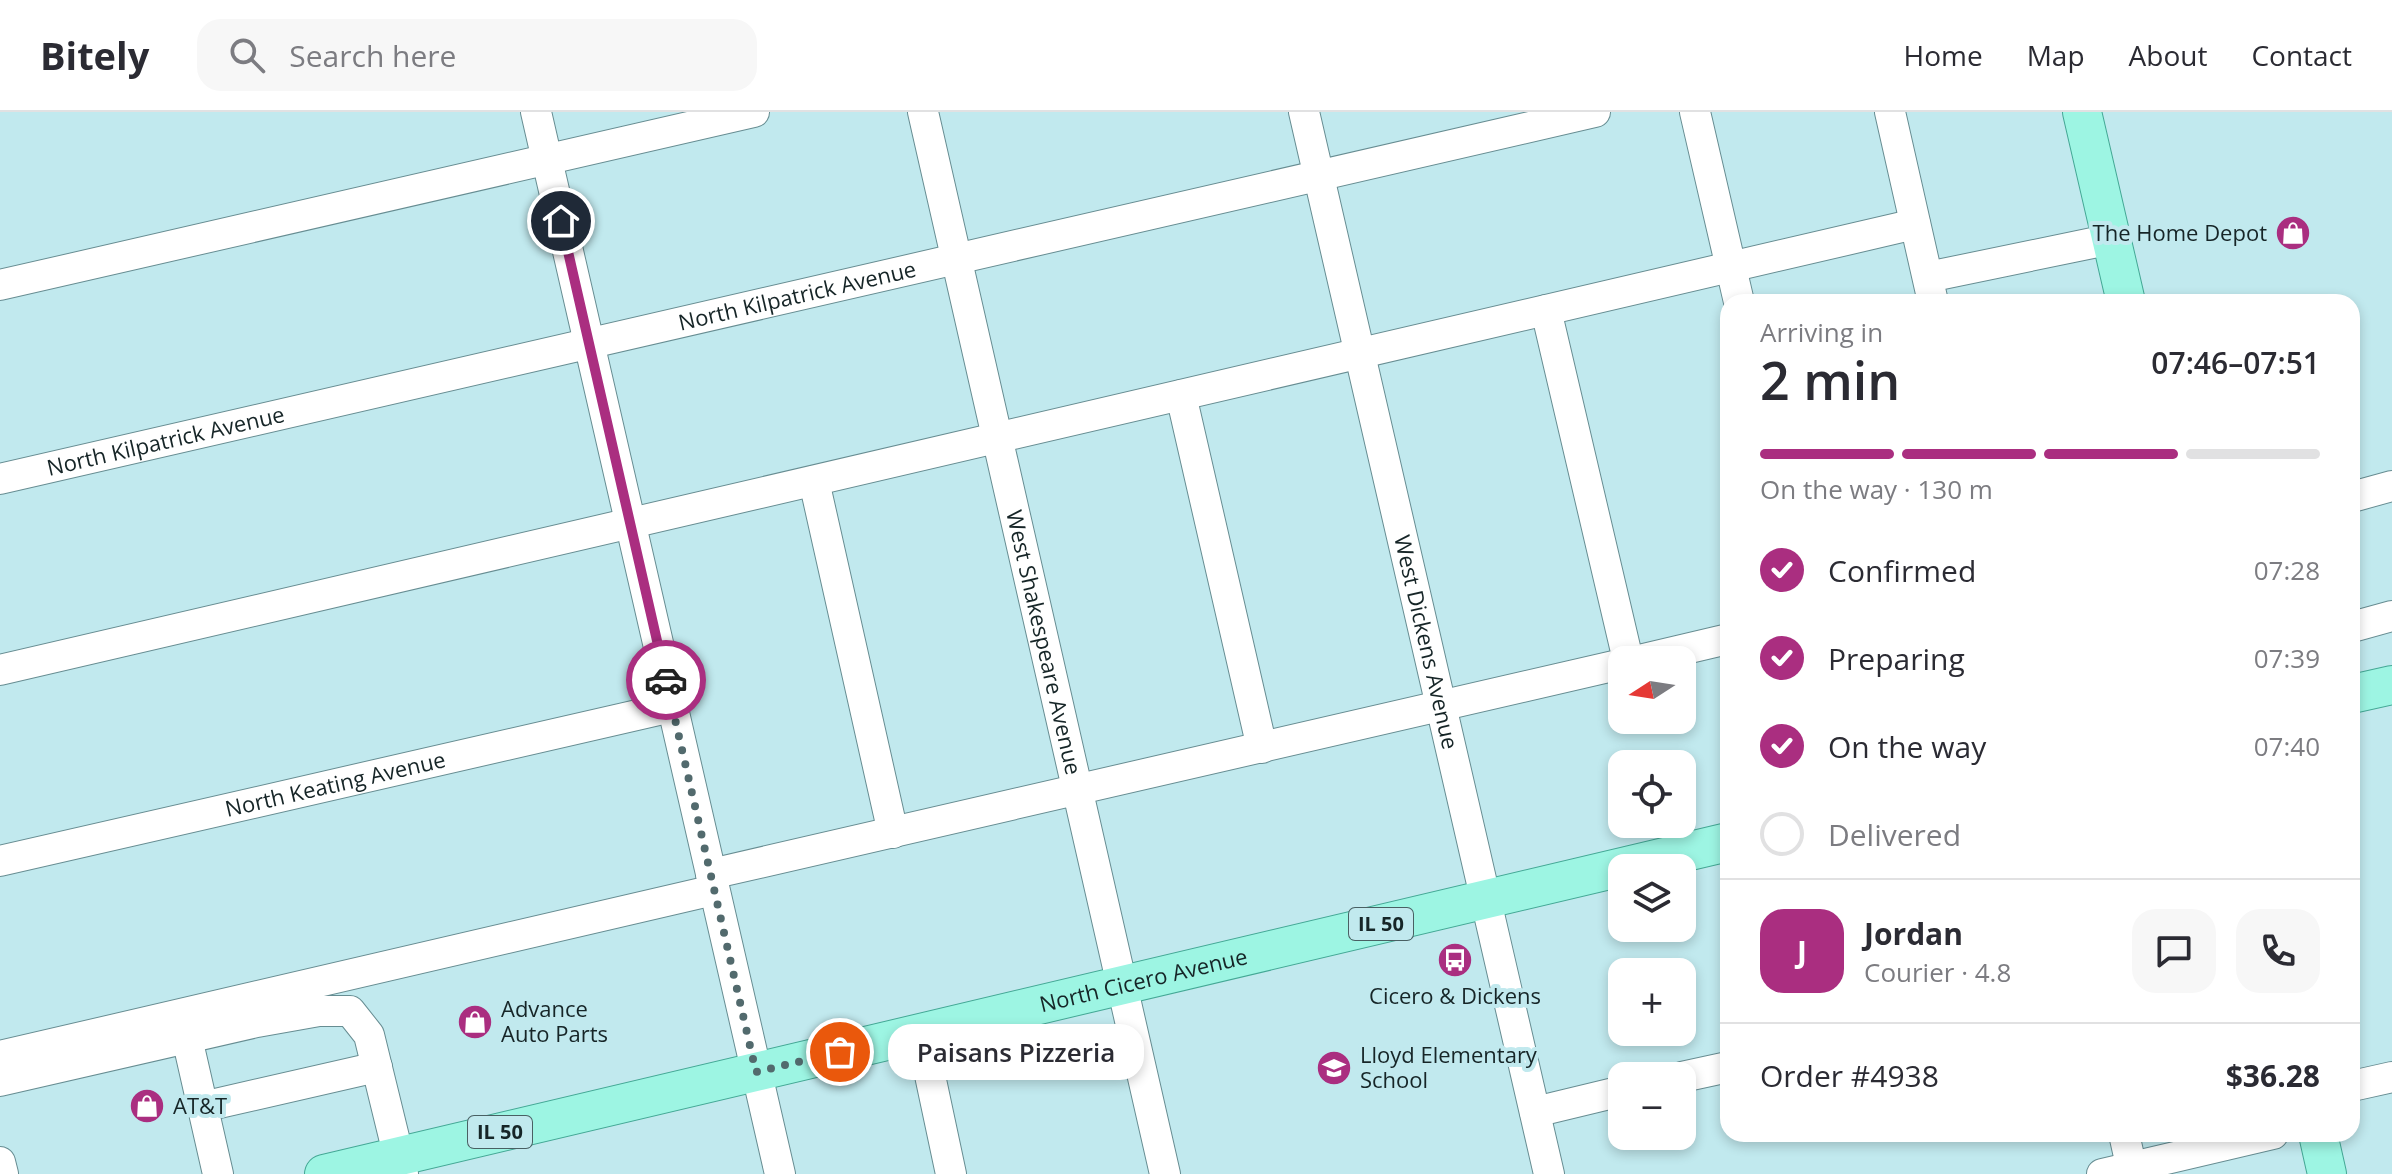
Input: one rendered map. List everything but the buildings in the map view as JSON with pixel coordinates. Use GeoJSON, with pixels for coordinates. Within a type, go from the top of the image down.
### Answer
{"type":"FeatureCollection","features":[{"type":"Feature","properties":{"kind":"main road"},"geometry":{"type":"LineString","coordinates":[[2082,112],[2124,294]]}},
{"type":"Feature","properties":{"kind":"main road"},"geometry":{"type":"LineString","coordinates":[[2360,692],[2392,685]]}},
{"type":"Feature","properties":{"kind":"main road","name":"North Cicero Avenue"},"geometry":{"type":"LineString","coordinates":[[333,1173],[400,1165],[756,1072],[1720,844]]}},
{"type":"Feature","properties":{"kind":"main road"},"geometry":{"type":"LineString","coordinates":[[2320,1142],[2327,1174]]}},
{"type":"Feature","properties":{"kind":"street"},"geometry":{"type":"LineString","coordinates":[[536,112],[780,1174]]}},
{"type":"Feature","properties":{"kind":"street","name":"West Shakespeare Avenue"},"geometry":{"type":"LineString","coordinates":[[923,112],[1165,1174]]}},
{"type":"Feature","properties":{"kind":"street","name":"West Dickens Avenue"},"geometry":{"type":"LineString","coordinates":[[1304,112],[1549,1174]]}},
{"type":"Feature","properties":{"kind":"street","name":"North Kilpatrick Avenue"},"geometry":{"type":"LineString","coordinates":[[0,479],[1318,176],[1506,122],[1595,112]]}},
{"type":"Feature","properties":{"kind":"street"},"geometry":{"type":"LineString","coordinates":[[1695,112],[1737,294]]}},
{"type":"Feature","properties":{"kind":"street"},"geometry":{"type":"LineString","coordinates":[[1890,112],[1930,290],[2112,239]]}},
{"type":"Feature","properties":{"kind":"street"},"geometry":{"type":"LineString","coordinates":[[0,285],[738,114]]}},
{"type":"Feature","properties":{"kind":"street"},"geometry":{"type":"LineString","coordinates":[[0,670],[1915,224]]}},
{"type":"Feature","properties":{"kind":"street"},"geometry":{"type":"LineString","coordinates":[[1546,310],[1625,646]]}},
{"type":"Feature","properties":{"kind":"street"},"geometry":{"type":"LineString","coordinates":[[1181,395],[1262,748]]}},
{"type":"Feature","properties":{"kind":"street"},"geometry":{"type":"LineString","coordinates":[[814,481],[893,833]]}},
{"type":"Feature","properties":{"kind":"street"},"geometry":{"type":"LineString","coordinates":[[2360,495],[2392,486]]}},
{"type":"Feature","properties":{"kind":"street"},"geometry":{"type":"LineString","coordinates":[[2360,625],[2392,616]]}},
{"type":"Feature","properties":{"kind":"street"},"geometry":{"type":"LineString","coordinates":[[1696,647],[1720,641]]}},
{"type":"Feature","properties":{"kind":"street"},"geometry":{"type":"LineString","coordinates":[[0,1056],[712,882],[893,833],[1608,667]]}},
{"type":"Feature","properties":{"kind":"street","name":"North Keating Avenue"},"geometry":{"type":"LineString","coordinates":[[0,861],[672,707]]}},
{"type":"Feature","properties":{"kind":"street"},"geometry":{"type":"LineString","coordinates":[[0,1081],[319,1011],[350,1011],[369,1035],[400,1165]]}},
{"type":"Feature","properties":{"kind":"street"},"geometry":{"type":"LineString","coordinates":[[921,1033],[951,1174]]}},
{"type":"Feature","properties":{"kind":"street"},"geometry":{"type":"LineString","coordinates":[[187,1038],[218,1174]]}},
{"type":"Feature","properties":{"kind":"street"},"geometry":{"type":"LineString","coordinates":[[202,1107],[377,1067]]}},
{"type":"Feature","properties":{"kind":"street"},"geometry":{"type":"LineString","coordinates":[[1696,1074],[1720,1069]]}},
{"type":"Feature","properties":{"kind":"street"},"geometry":{"type":"LineString","coordinates":[[2360,1084],[2392,1077]]}},
{"type":"Feature","properties":{"kind":"street"},"geometry":{"type":"LineString","coordinates":[[1535,1112],[1608,1094]]}},
{"type":"Feature","properties":{"kind":"street"},"geometry":{"type":"LineString","coordinates":[[2124,1142],[2122,1172],[2241,1142]]}},
{"type":"Feature","properties":{"kind":"street"},"geometry":{"type":"LineString","coordinates":[[0,1162],[3,1174]]}},
{"type":"Feature","properties":{"kind":"way so far"},"geometry":{"type":"LineString","coordinates":[[666,680],[756,1072],[840,1052]]}},
{"type":"Feature","properties":{"kind":"place","name":"The Home Depot"},"geometry":{"type":"Point","coordinates":[2293,233]}},
{"type":"Feature","properties":{"kind":"place","name":"Cicero & Dickens"},"geometry":{"type":"Point","coordinates":[1455,960]}},
{"type":"Feature","properties":{"kind":"place","name":"Advance Auto Parts"},"geometry":{"type":"Point","coordinates":[475,1022]}},
{"type":"Feature","properties":{"kind":"place","name":"Paisans Pizzeria"},"geometry":{"type":"Point","coordinates":[840,1052]}},
{"type":"Feature","properties":{"kind":"place","name":"Lloyd Elementary School"},"geometry":{"type":"Point","coordinates":[1334,1068]}},
{"type":"Feature","properties":{"kind":"place","name":"AT&T"},"geometry":{"type":"Point","coordinates":[147,1106]}},
{"type":"Feature","properties":{"kind":"route"},"geometry":{"type":"LineString","coordinates":[[561,221],[666,680]]}}]}
